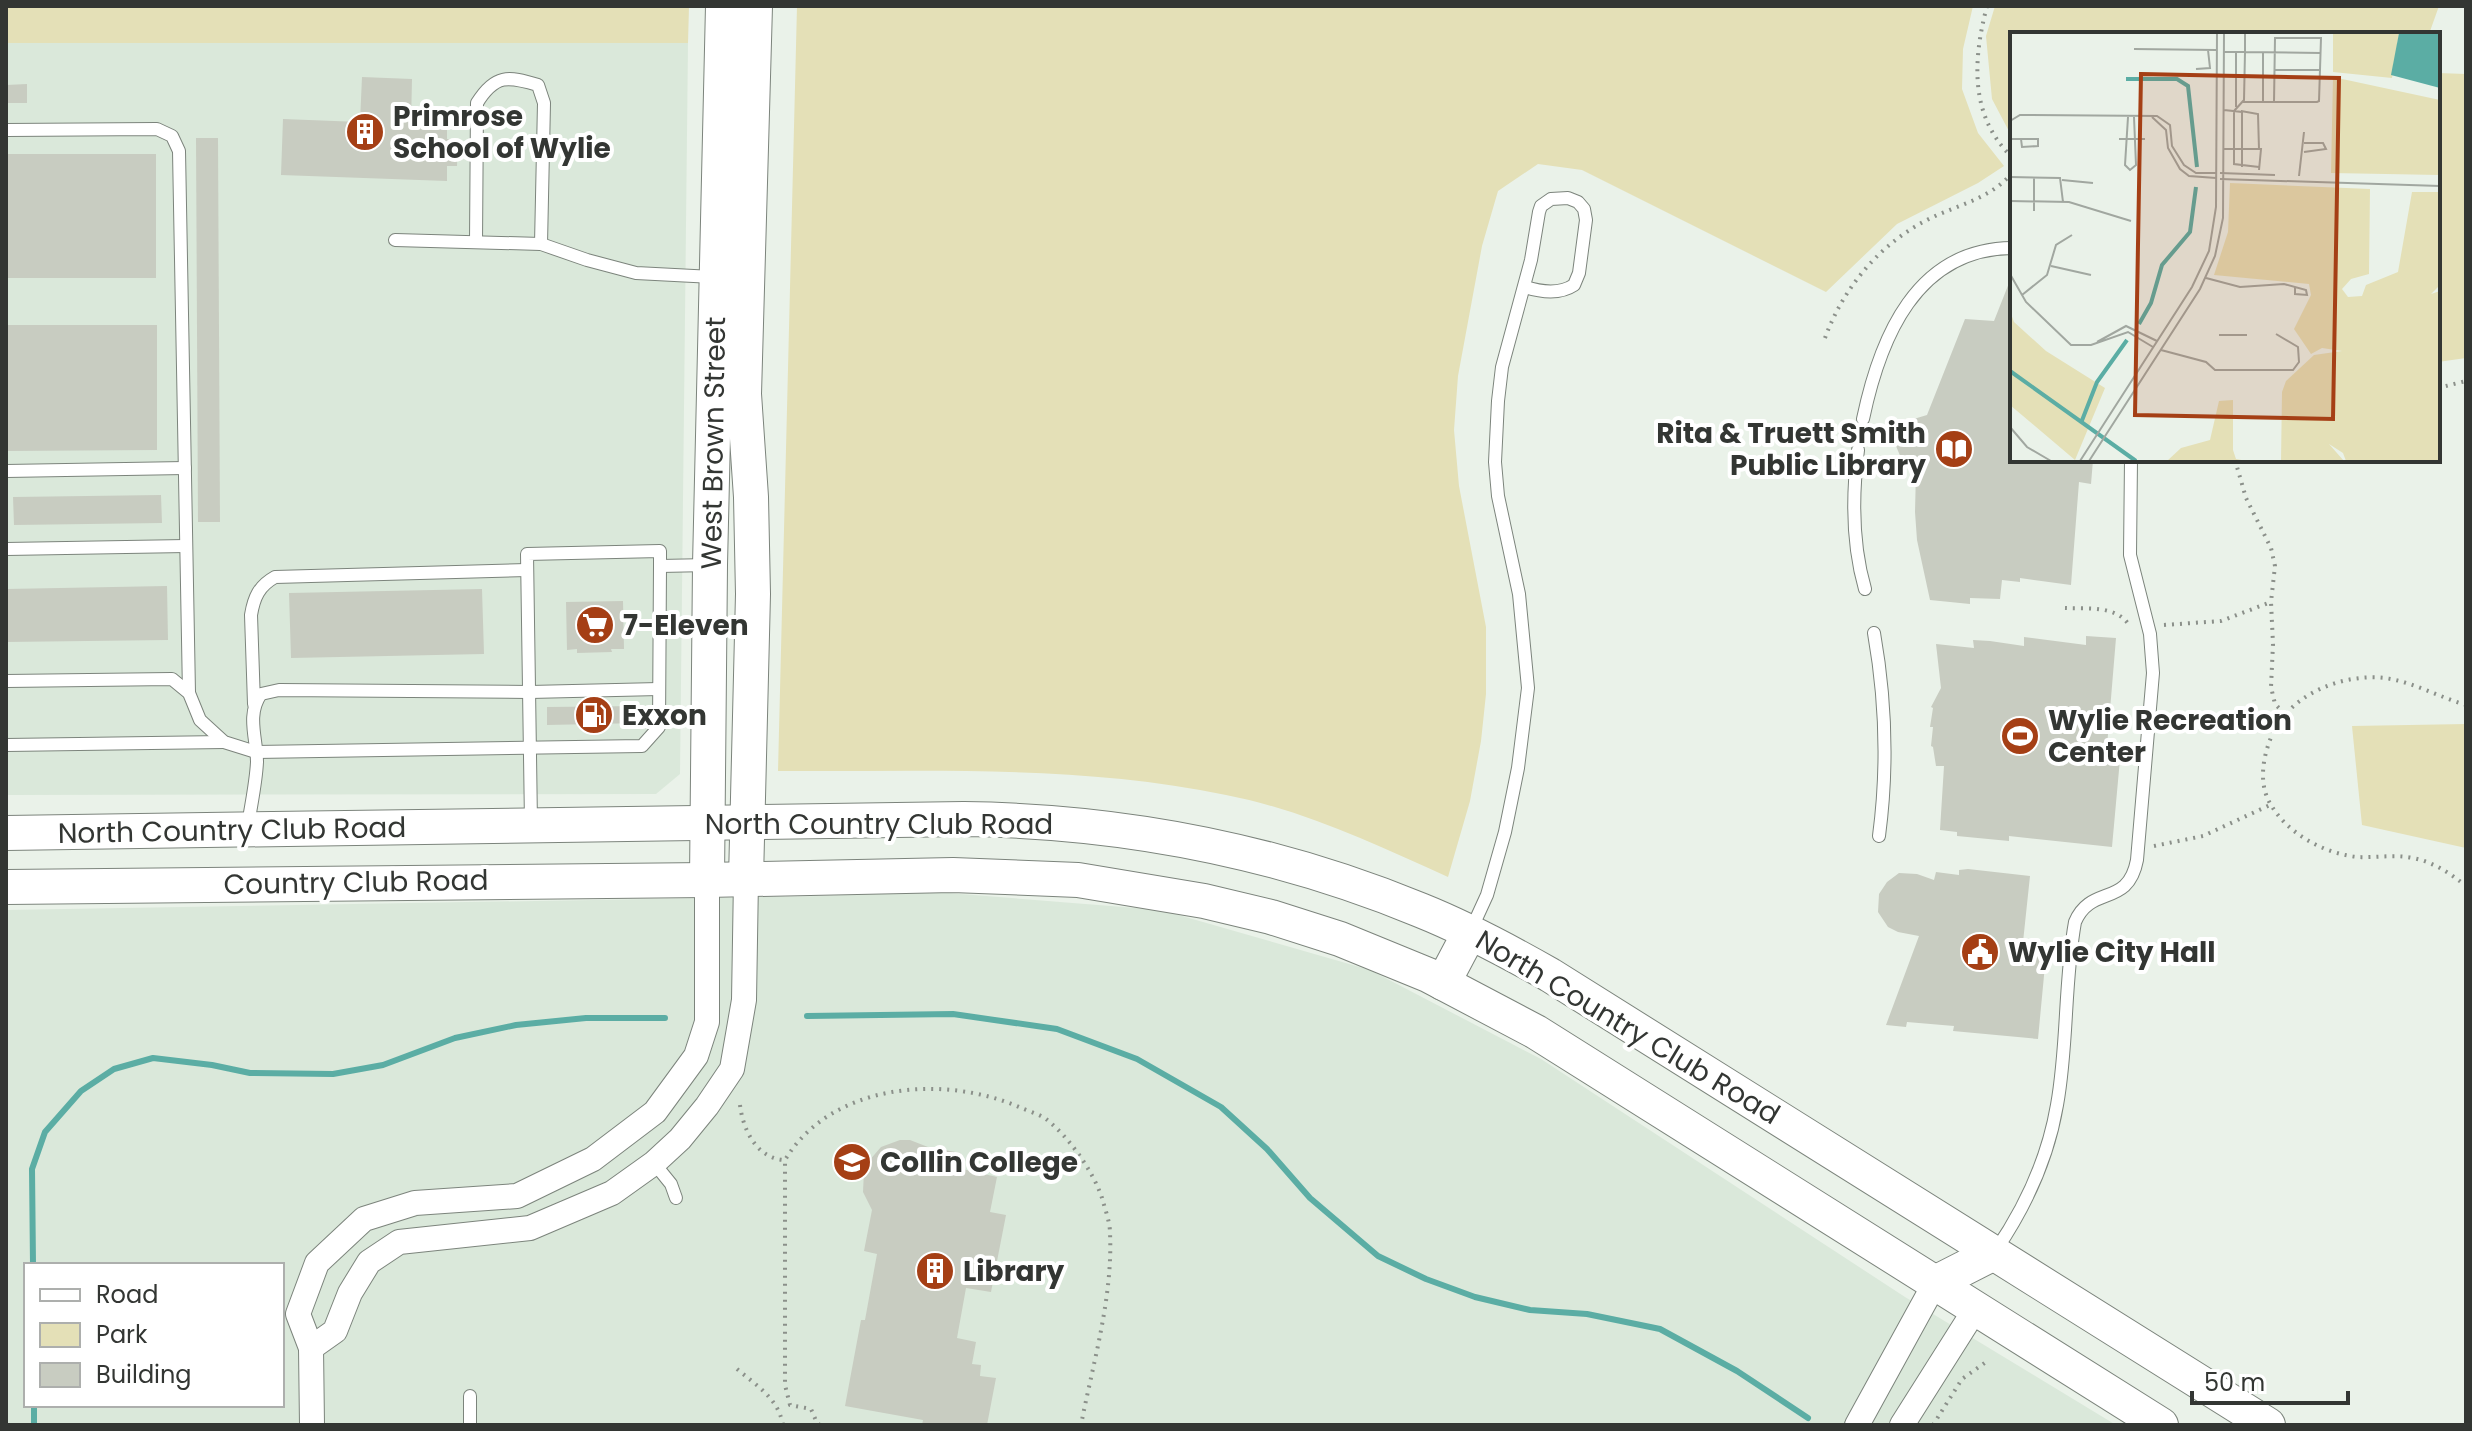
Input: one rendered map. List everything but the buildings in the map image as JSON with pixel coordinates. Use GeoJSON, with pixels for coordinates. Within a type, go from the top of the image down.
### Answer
{"type":"FeatureCollection","features":[{"type":"Feature","properties":{"kind":"main road","name":"West Brown Street"},"geometry":{"type":"LineString","coordinates":[[707,880],[710,565],[723,6]]}},
{"type":"Feature","properties":{"kind":"main road","name":"West Brown Street"},"geometry":{"type":"LineString","coordinates":[[746,879],[753,594],[744,394],[755,6]]}},
{"type":"Feature","properties":{"kind":"main road"},"geometry":{"type":"LineString","coordinates":[[717,277],[726,284],[737,323],[744,394]]}},
{"type":"Feature","properties":{"kind":"main road","name":"North Country Club Road"},"geometry":{"type":"LineString","coordinates":[[6,833],[1029,820],[1146,832],[1248,853],[1309,870],[1422,910],[1564,983],[2268,1425]]}},
{"type":"Feature","properties":{"kind":"main road"},"geometry":{"type":"LineString","coordinates":[[247,830],[249,883]]}},
{"type":"Feature","properties":{"kind":"main road","name":"North Country Club Road"},"geometry":{"type":"LineString","coordinates":[[707,880],[953,875],[1078,880],[1204,901],[1271,917],[1340,939],[1443,983],[1536,1032],[2161,1425]]}},
{"type":"Feature","properties":{"kind":"main road","name":"Country Club Road"},"geometry":{"type":"LineString","coordinates":[[6,887],[707,880]]}},
{"type":"Feature","properties":{"kind":"main road"},"geometry":{"type":"LineString","coordinates":[[1443,983],[1470,932]]}},
{"type":"Feature","properties":{"kind":"main road"},"geometry":{"type":"LineString","coordinates":[[1935,1283],[1994,1253]]}},
{"type":"Feature","properties":{"kind":"main road"},"geometry":{"type":"LineString","coordinates":[[1976,1308],[1994,1253]]}},
{"type":"Feature","properties":{"kind":"street"},"geometry":{"type":"LineString","coordinates":[[311,1348],[335,1331],[350,1293],[369,1262],[399,1242],[530,1228],[612,1193],[654,1163],[689,1128],[732,1069],[744,1000],[746,879]]}},
{"type":"Feature","properties":{"kind":"street"},"geometry":{"type":"LineString","coordinates":[[312,1425],[311,1348],[298,1314],[317,1263],[364,1219],[415,1203],[517,1196],[593,1159],[655,1112],[696,1056],[707,1022],[707,880]]}},
{"type":"Feature","properties":{"kind":"street"},"geometry":{"type":"LineString","coordinates":[[1857,1425],[1935,1283]]}},
{"type":"Feature","properties":{"kind":"street"},"geometry":{"type":"LineString","coordinates":[[1902,1425],[1976,1308]]}},
{"type":"Feature","properties":{"kind":"lane"},"geometry":{"type":"LineString","coordinates":[[476,242],[477,103],[486,89],[501,79],[516,79],[538,85],[544,103],[541,244]]}},
{"type":"Feature","properties":{"kind":"lane"},"geometry":{"type":"LineString","coordinates":[[6,130],[157,129],[172,136],[179,151],[189,693],[200,720],[224,742]]}},
{"type":"Feature","properties":{"kind":"lane"},"geometry":{"type":"LineString","coordinates":[[1470,932],[1487,895],[1505,832],[1527,710],[1527,663],[1519,594],[1502,523],[1495,462],[1502,367],[1525,287],[1541,206],[1557,198],[1578,202],[1584,209],[1586,220],[1579,273],[1574,285],[1551,292],[1525,287]]}},
{"type":"Feature","properties":{"kind":"lane"},"geometry":{"type":"LineString","coordinates":[[395,240],[541,244],[636,273],[717,277]]}},
{"type":"Feature","properties":{"kind":"lane"},"geometry":{"type":"LineString","coordinates":[[1863,419],[1882,355],[1916,290],[1937,271],[1961,258],[2010,248]]}},
{"type":"Feature","properties":{"kind":"lane"},"geometry":{"type":"LineString","coordinates":[[1858,450],[1854,513],[1859,567],[1865,589]]}},
{"type":"Feature","properties":{"kind":"lane"},"geometry":{"type":"LineString","coordinates":[[1994,1253],[2031,1190],[2048,1146],[2061,1074],[2075,922],[2092,900],[2119,892],[2135,871],[2153,654],[2130,555],[2131,462]]}},
{"type":"Feature","properties":{"kind":"lane"},"geometry":{"type":"LineString","coordinates":[[6,471],[185,468]]}},
{"type":"Feature","properties":{"kind":"lane"},"geometry":{"type":"LineString","coordinates":[[6,549],[186,546]]}},
{"type":"Feature","properties":{"kind":"lane"},"geometry":{"type":"LineString","coordinates":[[6,745],[224,742],[256,752],[530,747],[642,746],[659,727],[660,551],[527,554],[530,692],[530,747],[531,826]]}},
{"type":"Feature","properties":{"kind":"lane"},"geometry":{"type":"LineString","coordinates":[[660,566],[710,565]]}},
{"type":"Feature","properties":{"kind":"lane"},"geometry":{"type":"LineString","coordinates":[[247,830],[257,762],[251,615],[253,600],[264,583],[275,577],[527,570]]}},
{"type":"Feature","properties":{"kind":"lane"},"geometry":{"type":"LineString","coordinates":[[1874,633],[1885,727],[1885,775],[1879,836]]}},
{"type":"Feature","properties":{"kind":"lane"},"geometry":{"type":"LineString","coordinates":[[6,681],[172,679],[189,693]]}},
{"type":"Feature","properties":{"kind":"lane"},"geometry":{"type":"LineString","coordinates":[[254,704],[261,694],[279,690],[530,692],[659,689]]}},
{"type":"Feature","properties":{"kind":"lane"},"geometry":{"type":"LineString","coordinates":[[654,1163],[671,1184],[676,1198]]}},
{"type":"Feature","properties":{"kind":"lane"},"geometry":{"type":"LineString","coordinates":[[470,1396],[470,1425]]}},
{"type":"Feature","properties":{"kind":"path"},"geometry":{"type":"LineString","coordinates":[[1987,6],[1977,53],[1977,88],[1992,132],[2010,154]]}},
{"type":"Feature","properties":{"kind":"path"},"geometry":{"type":"LineString","coordinates":[[1825,338],[1832,319],[1857,277],[1909,230],[1986,195],[2010,175]]}},
{"type":"Feature","properties":{"kind":"path"},"geometry":{"type":"LineString","coordinates":[[2440,388],[2466,381]]}},
{"type":"Feature","properties":{"kind":"path"},"geometry":{"type":"LineString","coordinates":[[2236,462],[2246,498],[2271,548],[2275,566],[2271,602],[2271,687],[2275,704],[2284,713]]}},
{"type":"Feature","properties":{"kind":"path"},"geometry":{"type":"LineString","coordinates":[[2065,608],[2115,612],[2125,618],[2131,628],[2221,621],[2271,602]]}},
{"type":"Feature","properties":{"kind":"path"},"geometry":{"type":"LineString","coordinates":[[2466,705],[2398,681],[2366,678],[2346,681],[2320,689],[2284,713],[2272,733],[2264,764],[2264,786],[2271,805],[2288,826],[2312,843],[2354,856],[2414,858],[2444,869],[2466,886]]}},
{"type":"Feature","properties":{"kind":"path"},"geometry":{"type":"LineString","coordinates":[[2154,859],[2154,846],[2203,836],[2271,805]]}},
{"type":"Feature","properties":{"kind":"path"},"geometry":{"type":"LineString","coordinates":[[790,1405],[785,1385],[784,1357],[785,1160],[813,1125],[850,1105],[897,1091],[942,1088],[995,1097],[1046,1118],[1088,1167],[1101,1196],[1110,1231],[1106,1292],[1081,1425]]}},
{"type":"Feature","properties":{"kind":"path"},"geometry":{"type":"LineString","coordinates":[[740,1105],[745,1132],[776,1160],[785,1160]]}},
{"type":"Feature","properties":{"kind":"path"},"geometry":{"type":"LineString","coordinates":[[1933,1425],[1962,1379],[1986,1362]]}},
{"type":"Feature","properties":{"kind":"path"},"geometry":{"type":"LineString","coordinates":[[737,1369],[767,1394],[780,1411],[783,1425]]}},
{"type":"Feature","properties":{"kind":"path"},"geometry":{"type":"LineString","coordinates":[[780,1411],[790,1405],[811,1409],[818,1424]]}},
{"type":"Feature","properties":{"kind":"shaded area"},"geometry":{"type":"Polygon","coordinates":[[[6,43],[688,43],[680,774],[656,794],[6,795],[6,43]]]}},
{"type":"Feature","properties":{"kind":"shaded area","name":"Collin College"},"geometry":{"type":"Polygon","coordinates":[[[923,891],[1161,910],[1370,970],[1541,1059],[1905,1297],[2116,1425],[6,1425],[6,910],[824,896],[923,891]]]}},
{"type":"Feature","properties":{"kind":"green space"},"geometry":{"type":"Polygon","coordinates":[[[6,6],[689,6],[688,43],[6,43],[6,6]]]}},
{"type":"Feature","properties":{"kind":"green space"},"geometry":{"type":"Polygon","coordinates":[[[797,6],[1973,6],[1963,49],[1962,89],[1978,133],[2004,166],[1978,183],[1897,224],[1826,292],[1582,170],[1538,164],[1498,191],[1482,246],[1458,376],[1454,430],[1459,486],[1486,627],[1486,694],[1470,801],[1448,877],[1339,830],[1283,810],[1171,785],[1115,778],[1003,772],[778,771],[797,6]]]}},
{"type":"Feature","properties":{"kind":"green space"},"geometry":{"type":"Polygon","coordinates":[[[1995,6],[2439,6],[2430,32],[2010,32],[2010,133],[1992,99],[1986,36],[1995,6]]]}},
{"type":"Feature","properties":{"kind":"green space"},"geometry":{"type":"Polygon","coordinates":[[[2440,73],[2466,74],[2466,358],[2440,362],[2440,73]]]}},
{"type":"Feature","properties":{"kind":"green space"},"geometry":{"type":"Polygon","coordinates":[[[2466,724],[2466,848],[2362,825],[2352,726],[2466,724]]]}},
{"type":"Feature","properties":{"kind":"waterway"},"geometry":{"type":"LineString","coordinates":[[807,1016],[953,1014],[1057,1029],[1137,1059],[1221,1107],[1267,1149],[1310,1198],[1378,1256],[1426,1279],[1475,1297],[1530,1310],[1587,1314],[1660,1329],[1737,1371],[1808,1418]]}},
{"type":"Feature","properties":{"kind":"waterway"},"geometry":{"type":"LineString","coordinates":[[33,1263],[32,1169],[45,1132],[81,1091],[114,1069],[153,1058],[250,1073],[333,1074],[383,1065],[455,1038],[516,1025],[586,1018],[665,1018]]}},
{"type":"Feature","properties":{"kind":"waterway"},"geometry":{"type":"LineString","coordinates":[[34,1407],[34,1425]]}},
{"type":"Feature","properties":{"kind":"place","name":"Primrose School of Wylie"},"geometry":{"type":"Point","coordinates":[365,132]}},
{"type":"Feature","properties":{"kind":"place","name":"Rita & Truett Smith Public Library"},"geometry":{"type":"Point","coordinates":[1954,449]}},
{"type":"Feature","properties":{"kind":"place","name":"7-Eleven"},"geometry":{"type":"Point","coordinates":[595,625]}},
{"type":"Feature","properties":{"kind":"place","name":"Exxon"},"geometry":{"type":"Point","coordinates":[594,715]}},
{"type":"Feature","properties":{"kind":"place","name":"Wylie Recreation Center"},"geometry":{"type":"Point","coordinates":[2020,736]}},
{"type":"Feature","properties":{"kind":"place","name":"Wylie City Hall"},"geometry":{"type":"Point","coordinates":[1980,952]}},
{"type":"Feature","properties":{"kind":"place","name":"Collin College"},"geometry":{"type":"Point","coordinates":[852,1162]}},
{"type":"Feature","properties":{"kind":"place","name":"Library"},"geometry":{"type":"Point","coordinates":[935,1271]}}]}
